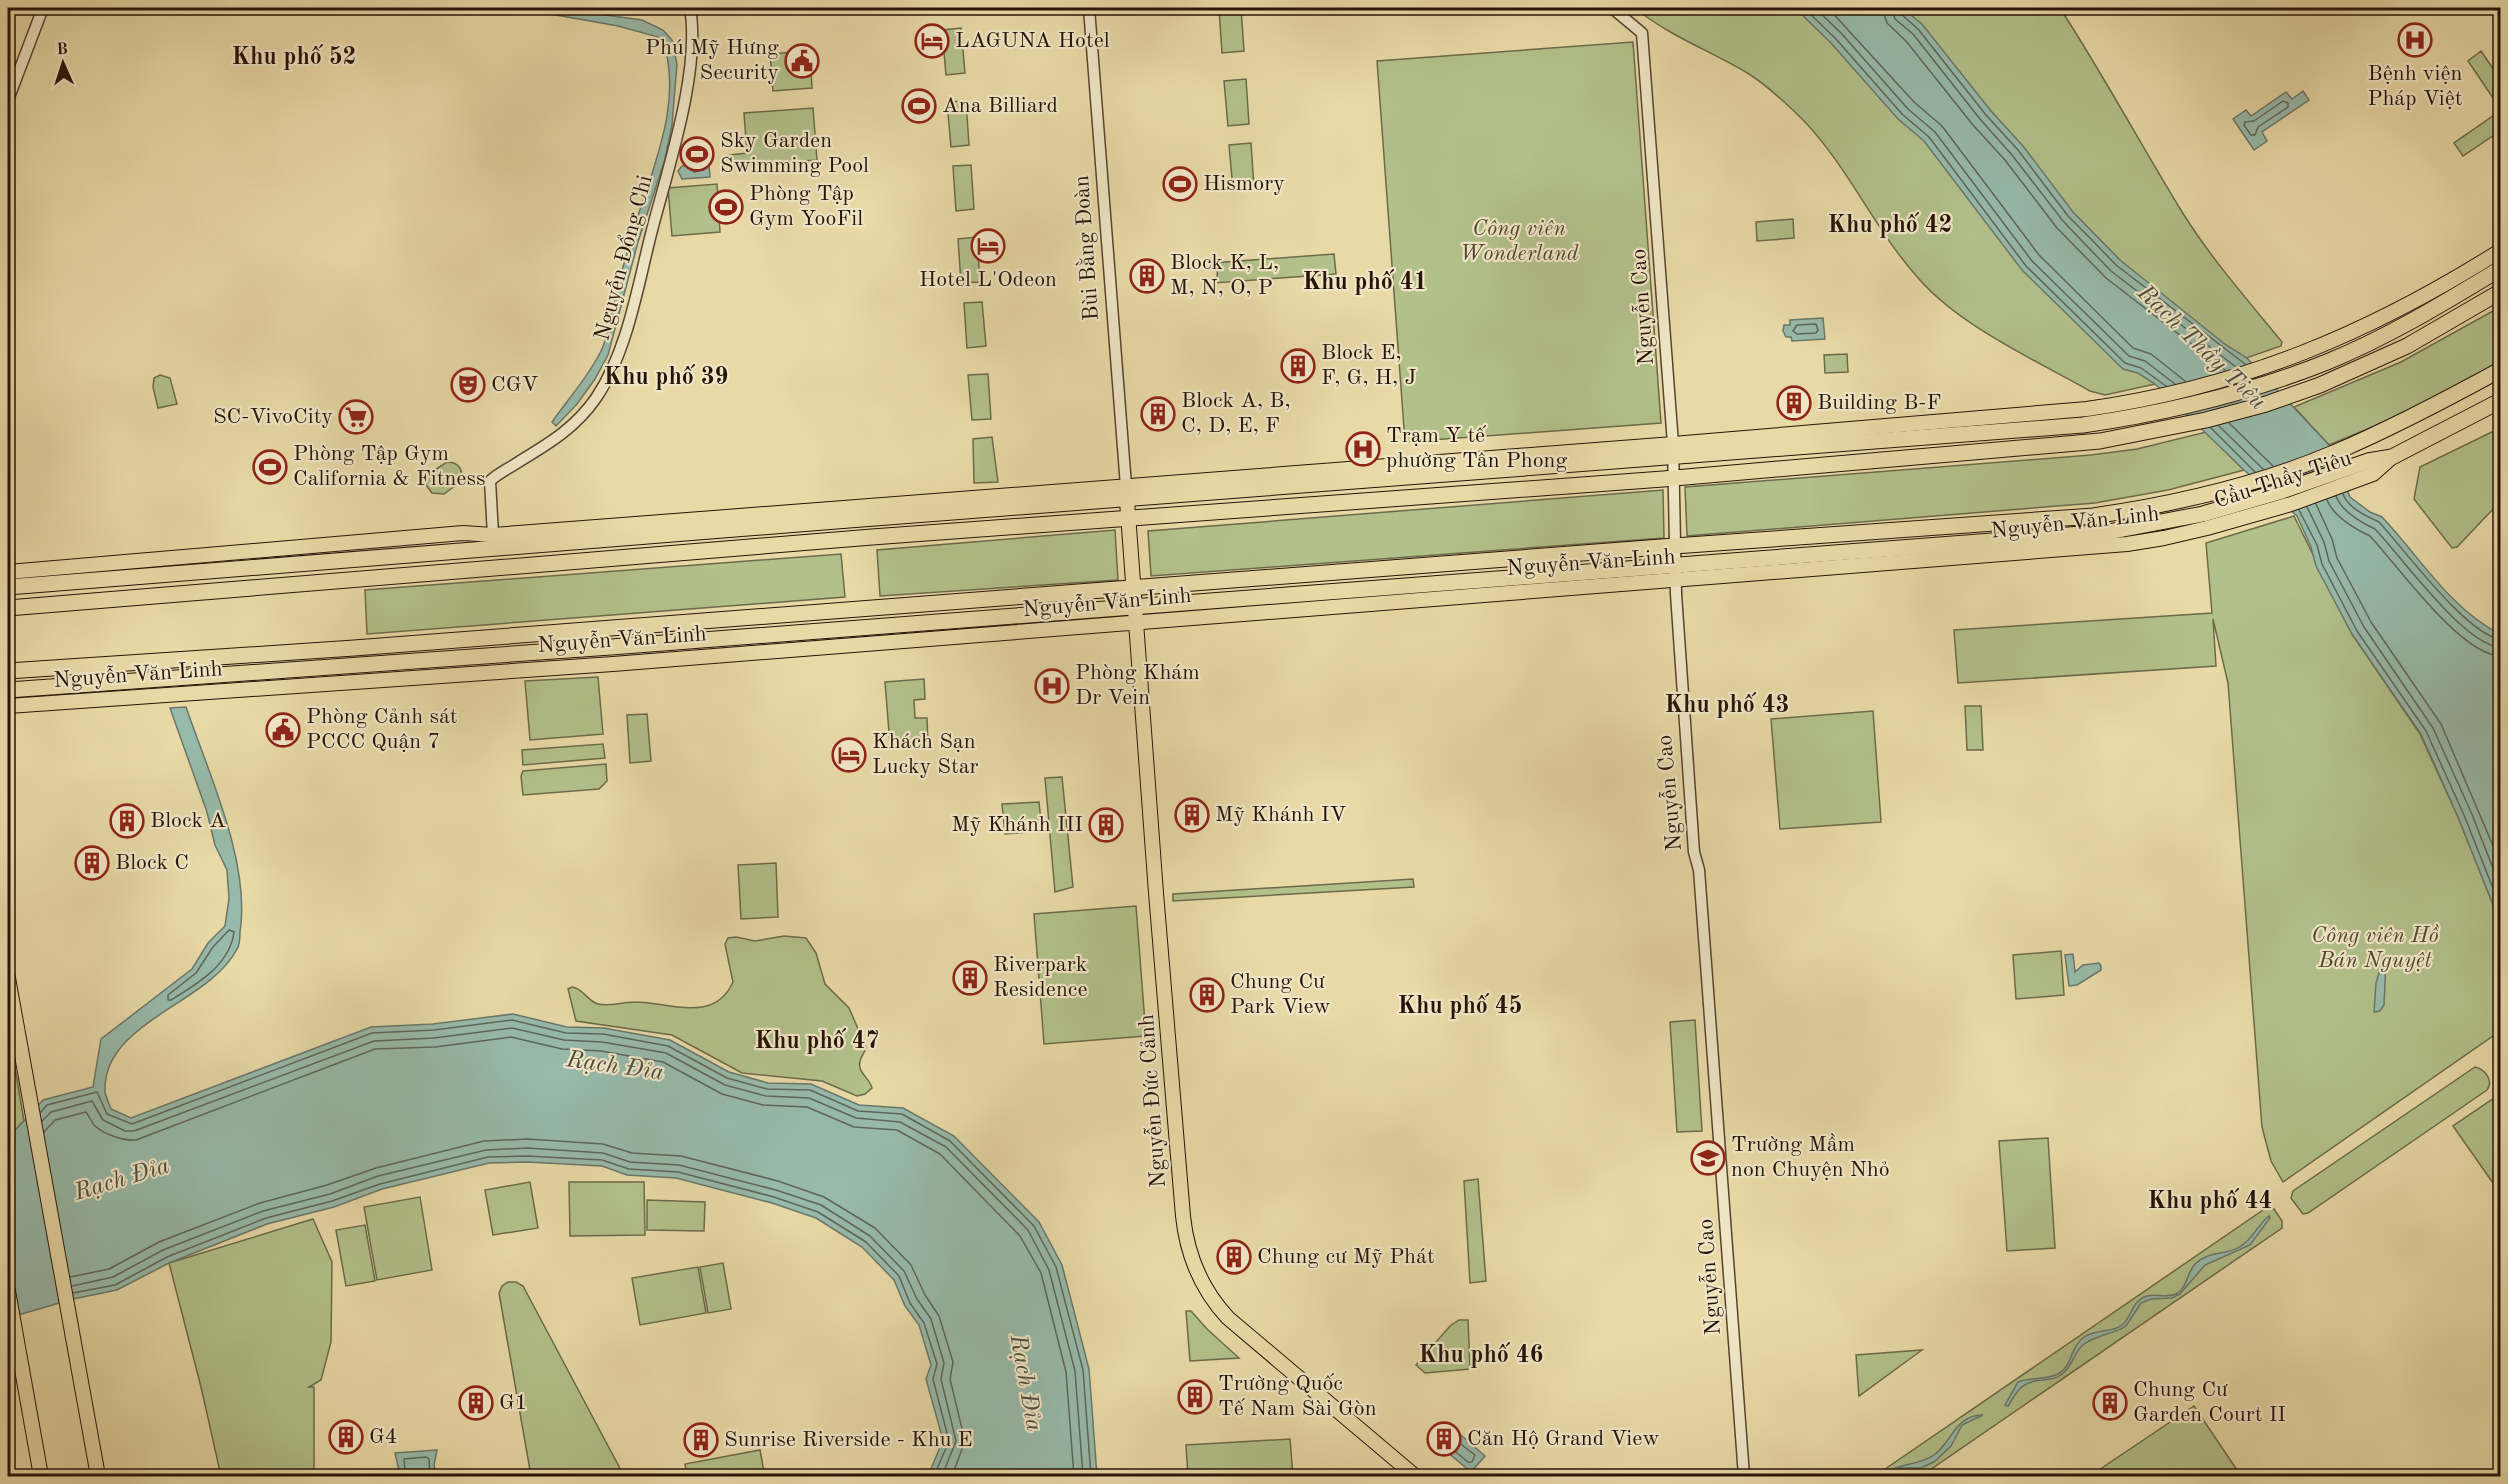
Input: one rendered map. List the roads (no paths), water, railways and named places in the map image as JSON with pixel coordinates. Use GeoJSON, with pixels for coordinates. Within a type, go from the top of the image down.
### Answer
{"type":"FeatureCollection","features":[{"type":"Feature","properties":{"kind":"highway"},"geometry":{"type":"LineString","coordinates":[[8,587],[348,552],[1673,450],[2048,429],[2121,411],[2218,397],[2309,368],[2416,319],[2500,269]]}},
{"type":"Feature","properties":{"kind":"highway"},"geometry":{"type":"LineString","coordinates":[[8,608],[1128,518],[1673,479],[2058,446],[2133,436],[2239,412],[2320,385],[2407,346],[2500,292]]}},
{"type":"Feature","properties":{"kind":"highway","name":"Cầu Thầy Tiêu"},"geometry":{"type":"LineString","coordinates":[[2200,496],[2299,466],[2358,443],[2500,370]]}},
{"type":"Feature","properties":{"kind":"highway","name":"Cầu Thầy Tiêu"},"geometry":{"type":"LineString","coordinates":[[2205,521],[2282,491],[2371,467],[2500,401]]}},
{"type":"Feature","properties":{"kind":"highway","name":"Nguyễn Văn Linh"},"geometry":{"type":"LineString","coordinates":[[8,671],[354,648],[2093,516],[2152,507],[2200,496]]}},
{"type":"Feature","properties":{"kind":"highway","name":"Nguyễn Văn Linh"},"geometry":{"type":"LineString","coordinates":[[8,690],[611,647],[1135,606],[1675,572],[1943,551],[2205,521]]}},
{"type":"Feature","properties":{"kind":"main road"},"geometry":{"type":"LineString","coordinates":[[2121,411],[2302,354],[2358,331],[2451,282],[2500,251]]}},
{"type":"Feature","properties":{"kind":"main road","name":"Nguyễn Đức Cảnh"},"geometry":{"type":"LineString","coordinates":[[1126,493],[1156,892],[1183,1216],[1189,1250],[1207,1292],[1228,1318],[1415,1476]]}},
{"type":"Feature","properties":{"kind":"main road"},"geometry":{"type":"LineString","coordinates":[[8,572],[348,552]]}},
{"type":"Feature","properties":{"kind":"main road","name":"Nguyễn Văn Linh"},"geometry":{"type":"LineString","coordinates":[[8,706],[613,664],[1136,624],[1675,572]]}},
{"type":"Feature","properties":{"kind":"main road"},"geometry":{"type":"LineString","coordinates":[[611,647],[613,664]]}},
{"type":"Feature","properties":{"kind":"main road"},"geometry":{"type":"LineString","coordinates":[[8,978],[98,1476]]}},
{"type":"Feature","properties":{"kind":"main road"},"geometry":{"type":"LineString","coordinates":[[8,1291],[41,1476]]}},
{"type":"Feature","properties":{"kind":"street"},"geometry":{"type":"LineString","coordinates":[[8,100],[43,8]]}},
{"type":"Feature","properties":{"kind":"street","name":"Nguyễn Đổng Chi"},"geometry":{"type":"LineString","coordinates":[[494,542],[490,481],[561,436],[585,412],[611,373],[637,288],[682,107],[693,50],[690,8]]}},
{"type":"Feature","properties":{"kind":"street","name":"Bùi Bằng Đoàn"},"geometry":{"type":"LineString","coordinates":[[1089,8],[1126,493]]}},
{"type":"Feature","properties":{"kind":"street","name":"Nguyễn Cao"},"geometry":{"type":"LineString","coordinates":[[1612,8],[1642,33],[1673,450],[1674,546],[1683,717],[1694,852],[1699,870],[1744,1476]]}},
{"type":"Feature","properties":{"kind":"water"},"geometry":{"type":"Polygon","coordinates":[[[525,8],[554,8],[642,20],[663,30],[672,40],[677,64],[672,125],[665,159],[638,242],[608,355],[595,379],[577,404],[556,426],[552,422],[591,369],[607,335],[627,252],[662,139],[670,78],[662,38],[618,26],[525,8]]]}},
{"type":"Feature","properties":{"kind":"water","name":"Rạch Thầy Tiêu"},"geometry":{"type":"Polygon","coordinates":[[[1795,8],[1902,8],[1922,24],[1991,111],[2023,146],[2073,212],[2120,260],[2226,345],[2247,358],[2329,445],[2350,497],[2370,512],[2382,517],[2451,597],[2482,624],[2500,634],[2500,922],[2458,817],[2421,734],[2352,634],[2316,566],[2311,547],[2297,516],[2244,470],[2155,384],[2138,373],[2123,369],[2022,270],[1924,141],[1898,119],[1831,43],[1795,8]]]}},
{"type":"Feature","properties":{"kind":"water"},"geometry":{"type":"Polygon","coordinates":[[[2303,91],[2309,100],[2262,132],[2267,141],[2254,150],[2233,119],[2246,110],[2251,116],[2286,92],[2292,99],[2303,91]]]}},
{"type":"Feature","properties":{"kind":"water","name":"Sky Garden Swimming Pool"},"geometry":{"type":"Polygon","coordinates":[[[707,140],[710,177],[682,179],[678,171],[682,166],[687,166],[685,142],[707,140]]]}},
{"type":"Feature","properties":{"kind":"water"},"geometry":{"type":"Polygon","coordinates":[[[1823,318],[1825,339],[1792,341],[1791,337],[1786,337],[1783,331],[1784,325],[1790,325],[1790,320],[1823,318]]]}},
{"type":"Feature","properties":{"kind":"water","name":"Rạch Đỉa"},"geometry":{"type":"Polygon","coordinates":[[[186,707],[216,789],[234,848],[242,905],[239,943],[223,968],[204,985],[138,1030],[120,1048],[109,1068],[105,1092],[111,1109],[131,1118],[371,1027],[433,1024],[513,1014],[567,1027],[604,1028],[670,1040],[729,1072],[768,1083],[811,1084],[859,1105],[903,1108],[954,1136],[1039,1222],[1062,1265],[1089,1369],[1097,1476],[928,1476],[943,1440],[926,1379],[931,1365],[919,1325],[905,1306],[894,1280],[862,1247],[816,1218],[772,1203],[676,1178],[627,1175],[602,1166],[527,1162],[489,1163],[382,1189],[334,1207],[267,1224],[169,1263],[117,1290],[73,1299],[8,1318],[8,1138],[43,1100],[93,1087],[101,1039],[192,969],[208,943],[225,926],[229,898],[227,870],[215,845],[207,812],[170,708],[186,707]]]}},
{"type":"Feature","properties":{"kind":"water"},"geometry":{"type":"Polygon","coordinates":[[[2073,954],[2075,972],[2083,965],[2099,963],[2101,970],[2077,985],[2069,986],[2065,955],[2073,954]]]}},
{"type":"Feature","properties":{"kind":"water"},"geometry":{"type":"Polygon","coordinates":[[[2371,959],[2386,960],[2384,1005],[2380,1011],[2374,1012],[2376,983],[2380,970],[2371,964],[2371,959]]]}},
{"type":"Feature","properties":{"kind":"water"},"geometry":{"type":"Polygon","coordinates":[[[2269,1216],[2270,1218],[2250,1245],[2205,1265],[2180,1294],[2172,1298],[2151,1299],[2141,1303],[2126,1326],[2083,1345],[2061,1375],[2026,1384],[2008,1406],[2005,1405],[2018,1382],[2048,1377],[2063,1371],[2079,1341],[2084,1337],[2122,1325],[2136,1303],[2144,1297],[2168,1296],[2180,1292],[2195,1264],[2206,1257],[2241,1246],[2269,1216]]]}},
{"type":"Feature","properties":{"kind":"water"},"geometry":{"type":"Polygon","coordinates":[[[1983,1415],[1962,1425],[1951,1446],[1934,1462],[1921,1468],[1900,1468],[1884,1476],[1894,1468],[1934,1455],[1966,1419],[1983,1415]]]}},
{"type":"Feature","properties":{"kind":"water"},"geometry":{"type":"Polygon","coordinates":[[[1454,1429],[1485,1456],[1471,1472],[1440,1446],[1454,1429]]]}},
{"type":"Feature","properties":{"kind":"water"},"geometry":{"type":"Polygon","coordinates":[[[437,1450],[434,1465],[436,1476],[389,1476],[388,1474],[399,1471],[395,1453],[437,1450]]]}},
{"type":"Feature","properties":{"kind":"place","name":"Bệnh viện Pháp Việt"},"geometry":{"type":"Point","coordinates":[2415,40]}},
{"type":"Feature","properties":{"kind":"place","name":"LAGUNA Hotel"},"geometry":{"type":"Point","coordinates":[932,41]}},
{"type":"Feature","properties":{"kind":"place","name":"Phú Mỹ Hưng Security"},"geometry":{"type":"Point","coordinates":[802,61]}},
{"type":"Feature","properties":{"kind":"place","name":"Ana Billiard"},"geometry":{"type":"Point","coordinates":[919,106]}},
{"type":"Feature","properties":{"kind":"place","name":"Sky Garden Swimming Pool"},"geometry":{"type":"Point","coordinates":[697,154]}},
{"type":"Feature","properties":{"kind":"place","name":"Hismory"},"geometry":{"type":"Point","coordinates":[1180,184]}},
{"type":"Feature","properties":{"kind":"place","name":"Phòng Tập Gym YooFil"},"geometry":{"type":"Point","coordinates":[726,207]}},
{"type":"Feature","properties":{"kind":"place","name":"Hotel L'Odeon"},"geometry":{"type":"Point","coordinates":[988,246]}},
{"type":"Feature","properties":{"kind":"place","name":"Block K, L, M, N, O, P"},"geometry":{"type":"Point","coordinates":[1147,276]}},
{"type":"Feature","properties":{"kind":"place","name":"Block E, F, G, H, J"},"geometry":{"type":"Point","coordinates":[1298,366]}},
{"type":"Feature","properties":{"kind":"place","name":"CGV"},"geometry":{"type":"Point","coordinates":[468,385]}},
{"type":"Feature","properties":{"kind":"place","name":"Building B-F"},"geometry":{"type":"Point","coordinates":[1794,403]}},
{"type":"Feature","properties":{"kind":"place","name":"Block A, B, C, D, E, F"},"geometry":{"type":"Point","coordinates":[1158,414]}},
{"type":"Feature","properties":{"kind":"place","name":"SC-VivoCity"},"geometry":{"type":"Point","coordinates":[356,417]}},
{"type":"Feature","properties":{"kind":"place","name":"Trạm Y tế phường Tân Phong"},"geometry":{"type":"Point","coordinates":[1363,449]}},
{"type":"Feature","properties":{"kind":"place","name":"Phòng Tập Gym California & Fitness"},"geometry":{"type":"Point","coordinates":[270,467]}},
{"type":"Feature","properties":{"kind":"place","name":"Phòng Khám Dr Vein"},"geometry":{"type":"Point","coordinates":[1052,686]}},
{"type":"Feature","properties":{"kind":"place","name":"Phòng Cảnh sát PCCC Quận 7"},"geometry":{"type":"Point","coordinates":[283,730]}},
{"type":"Feature","properties":{"kind":"place","name":"Khách Sạn Lucky Star"},"geometry":{"type":"Point","coordinates":[849,755]}},
{"type":"Feature","properties":{"kind":"place","name":"Mỹ Khánh IV"},"geometry":{"type":"Point","coordinates":[1192,815]}},
{"type":"Feature","properties":{"kind":"place","name":"Block A"},"geometry":{"type":"Point","coordinates":[127,821]}},
{"type":"Feature","properties":{"kind":"place","name":"Mỹ Khánh III"},"geometry":{"type":"Point","coordinates":[1106,825]}},
{"type":"Feature","properties":{"kind":"place","name":"Block C"},"geometry":{"type":"Point","coordinates":[92,863]}},
{"type":"Feature","properties":{"kind":"place","name":"Riverpark Residence"},"geometry":{"type":"Point","coordinates":[970,978]}},
{"type":"Feature","properties":{"kind":"place","name":"Chung Cư Park View"},"geometry":{"type":"Point","coordinates":[1207,995]}},
{"type":"Feature","properties":{"kind":"place","name":"Trường Mầm non Chuyện Nhỏ"},"geometry":{"type":"Point","coordinates":[1708,1158]}},
{"type":"Feature","properties":{"kind":"place","name":"Chung cư Mỹ Phát"},"geometry":{"type":"Point","coordinates":[1234,1257]}},
{"type":"Feature","properties":{"kind":"place","name":"Trường Quốc Tế Nam Sài Gòn"},"geometry":{"type":"Point","coordinates":[1195,1397]}},
{"type":"Feature","properties":{"kind":"place","name":"G1"},"geometry":{"type":"Point","coordinates":[476,1403]}},
{"type":"Feature","properties":{"kind":"place","name":"Chung Cư Garden Court II"},"geometry":{"type":"Point","coordinates":[2110,1403]}},
{"type":"Feature","properties":{"kind":"place","name":"G4"},"geometry":{"type":"Point","coordinates":[346,1437]}},
{"type":"Feature","properties":{"kind":"place","name":"Căn Hộ Grand View"},"geometry":{"type":"Point","coordinates":[1444,1439]}},
{"type":"Feature","properties":{"kind":"place","name":"Sunrise Riverside - Khu E"},"geometry":{"type":"Point","coordinates":[701,1440]}},
{"type":"Feature","properties":{"kind":"district","name":"Khu phố 52"},"geometry":{"type":"Point","coordinates":[294,58]}},
{"type":"Feature","properties":{"kind":"district","name":"Khu phố 42"},"geometry":{"type":"Point","coordinates":[1890,226]}},
{"type":"Feature","properties":{"kind":"district","name":"Khu phố 41"},"geometry":{"type":"Point","coordinates":[1365,283]}},
{"type":"Feature","properties":{"kind":"district","name":"Khu phố 39"},"geometry":{"type":"Point","coordinates":[666,378]}},
{"type":"Feature","properties":{"kind":"district","name":"Khu phố 43"},"geometry":{"type":"Point","coordinates":[1727,706]}},
{"type":"Feature","properties":{"kind":"district","name":"Khu phố 45"},"geometry":{"type":"Point","coordinates":[1460,1007]}},
{"type":"Feature","properties":{"kind":"district","name":"Khu phố 47"},"geometry":{"type":"Point","coordinates":[817,1042]}},
{"type":"Feature","properties":{"kind":"district","name":"Khu phố 44"},"geometry":{"type":"Point","coordinates":[2210,1202]}},
{"type":"Feature","properties":{"kind":"district","name":"Khu phố 46"},"geometry":{"type":"Point","coordinates":[1481,1356]}},
{"type":"Feature","properties":{"kind":"park label","name":"Công viên Wonderland"},"geometry":{"type":"Point","coordinates":[1519,242]}},
{"type":"Feature","properties":{"kind":"park label","name":"Công viên Hồ Bán Nguyệt"},"geometry":{"type":"Point","coordinates":[2375,948]}}]}
